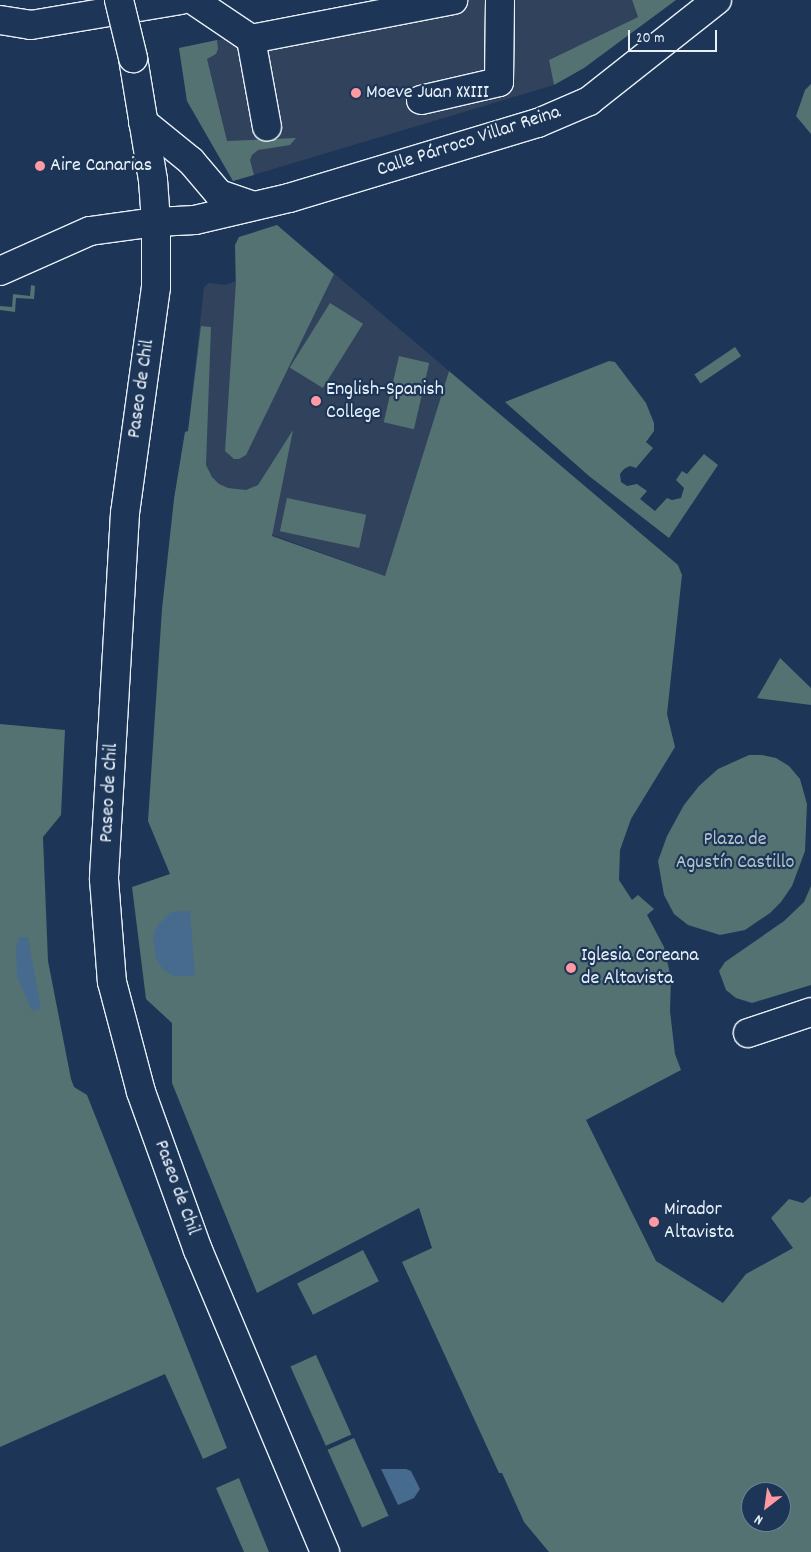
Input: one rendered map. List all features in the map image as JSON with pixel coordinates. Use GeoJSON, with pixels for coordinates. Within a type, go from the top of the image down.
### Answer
{"type":"FeatureCollection","features":[{"type":"Feature","properties":{"kind":"street","name":"Paseo de Chil"},"geometry":{"type":"LineString","coordinates":[[119,0],[133,58],[153,180],[156,222],[156,287],[125,523],[104,879],[112,982],[141,1092],[198,1250],[325,1552]]}},
{"type":"Feature","properties":{"kind":"street"},"geometry":{"type":"LineString","coordinates":[[0,20],[31,25],[181,0]]}},
{"type":"Feature","properties":{"kind":"street"},"geometry":{"type":"LineString","coordinates":[[193,0],[251,39],[453,0]]}},
{"type":"Feature","properties":{"kind":"street"},"geometry":{"type":"LineString","coordinates":[[422,100],[499,82],[500,0]]}},
{"type":"Feature","properties":{"kind":"street","name":"Calle Párroco Villar Reina"},"geometry":{"type":"LineString","coordinates":[[0,271],[90,232],[156,222],[194,220],[289,198],[538,123],[589,101],[697,11],[717,0]]}},
{"type":"Feature","properties":{"kind":"street"},"geometry":{"type":"LineString","coordinates":[[251,39],[266,127]]}},
{"type":"Feature","properties":{"kind":"street"},"geometry":{"type":"LineString","coordinates":[[143,122],[191,161],[219,194],[253,206]]}},
{"type":"Feature","properties":{"kind":"street"},"geometry":{"type":"LineString","coordinates":[[748,1033],[811,1012]]}},
{"type":"Feature","properties":{"kind":"shaded area","name":"Moeve Juan XXIII"},"geometry":{"type":"Polygon","coordinates":[[[418,0],[632,0],[638,17],[549,60],[554,85],[233,181],[187,101],[179,48],[418,0]]]}},
{"type":"Feature","properties":{"kind":"shaded area","name":"English-Spanish College"},"geometry":{"type":"Polygon","coordinates":[[[277,225],[449,371],[385,576],[174,499],[185,432],[188,431],[204,287],[209,283],[226,285],[235,281],[235,245],[239,237],[277,225]]]}},
{"type":"Feature","properties":{"kind":"shaded area"},"geometry":{"type":"Polygon","coordinates":[[[190,911],[195,976],[173,976],[163,969],[156,959],[153,937],[157,926],[171,912],[190,911]]]}},
{"type":"Feature","properties":{"kind":"shaded area"},"geometry":{"type":"Polygon","coordinates":[[[20,937],[28,937],[41,1009],[32,1011],[17,976],[16,946],[20,937]]]}},
{"type":"Feature","properties":{"kind":"shaded area"},"geometry":{"type":"Polygon","coordinates":[[[381,1469],[406,1469],[411,1471],[420,1489],[414,1498],[398,1505],[381,1469]]]}},
{"type":"Feature","properties":{"kind":"green space"},"geometry":{"type":"Polygon","coordinates":[[[632,0],[676,0],[584,68],[554,85],[549,60],[638,17],[632,0]]]}},
{"type":"Feature","properties":{"kind":"green space"},"geometry":{"type":"Polygon","coordinates":[[[217,40],[218,49],[216,54],[207,59],[227,141],[296,138],[290,145],[258,150],[252,155],[250,160],[254,175],[233,181],[187,101],[179,48],[217,40]]]}},
{"type":"Feature","properties":{"kind":"green space"},"geometry":{"type":"Polygon","coordinates":[[[811,84],[811,134],[796,116],[805,90],[811,84]]]}},
{"type":"Feature","properties":{"kind":"green space"},"geometry":{"type":"Polygon","coordinates":[[[277,225],[334,274],[246,455],[239,459],[234,459],[225,451],[236,281],[235,245],[239,237],[277,225]]]}},
{"type":"Feature","properties":{"kind":"green space"},"geometry":{"type":"Polygon","coordinates":[[[31,285],[35,286],[34,299],[16,298],[15,312],[0,310],[0,306],[12,307],[13,294],[30,296],[31,285]]]}},
{"type":"Feature","properties":{"kind":"green space"},"geometry":{"type":"Polygon","coordinates":[[[330,303],[363,324],[323,388],[290,367],[330,303]]]}},
{"type":"Feature","properties":{"kind":"green space"},"geometry":{"type":"Polygon","coordinates":[[[201,326],[211,327],[206,465],[212,477],[219,484],[228,488],[246,490],[258,485],[293,430],[272,536],[385,576],[449,371],[678,565],[682,575],[667,714],[675,747],[631,819],[620,850],[619,880],[632,900],[638,895],[654,909],[647,915],[664,947],[671,978],[670,1011],[675,1054],[681,1070],[586,1120],[656,1261],[723,1303],[746,1274],[793,1248],[771,1218],[789,1199],[803,1203],[811,1196],[811,1552],[549,1552],[524,1522],[502,1473],[499,1473],[402,1262],[432,1248],[419,1208],[257,1293],[172,1083],[172,1023],[146,999],[132,887],[170,874],[148,821],[162,609],[174,499],[185,432],[188,431],[201,326]]]}},
{"type":"Feature","properties":{"kind":"green space"},"geometry":{"type":"Polygon","coordinates":[[[735,347],[741,356],[701,384],[694,374],[735,347]]]}},
{"type":"Feature","properties":{"kind":"green space"},"geometry":{"type":"Polygon","coordinates":[[[399,356],[429,363],[414,429],[384,422],[399,356]]]}},
{"type":"Feature","properties":{"kind":"green space"},"geometry":{"type":"Polygon","coordinates":[[[609,361],[615,362],[646,403],[654,423],[654,431],[646,442],[653,448],[636,468],[630,466],[624,469],[620,474],[621,482],[627,486],[637,484],[647,491],[640,499],[655,511],[667,498],[672,500],[681,498],[684,488],[676,480],[682,471],[687,474],[704,454],[718,465],[669,538],[589,476],[505,402],[609,361]]]}},
{"type":"Feature","properties":{"kind":"green space"},"geometry":{"type":"Polygon","coordinates":[[[287,498],[366,515],[359,548],[280,531],[287,498]]]}},
{"type":"Feature","properties":{"kind":"green space"},"geometry":{"type":"Polygon","coordinates":[[[780,658],[811,688],[811,705],[757,698],[780,658]]]}},
{"type":"Feature","properties":{"kind":"green space"},"geometry":{"type":"Polygon","coordinates":[[[0,724],[65,730],[61,815],[43,837],[48,961],[71,1079],[74,1087],[87,1095],[227,1448],[203,1459],[165,1374],[0,1447],[0,724]]]}},
{"type":"Feature","properties":{"kind":"green space","name":"Plaza de Agustín Castillo"},"geometry":{"type":"Polygon","coordinates":[[[749,755],[776,758],[789,766],[800,779],[807,804],[805,851],[792,886],[781,902],[770,913],[745,930],[720,935],[688,925],[674,914],[664,895],[658,861],[667,836],[684,805],[699,786],[718,769],[749,755]]]}},
{"type":"Feature","properties":{"kind":"green space"},"geometry":{"type":"Polygon","coordinates":[[[811,886],[811,985],[752,1003],[736,998],[726,990],[719,971],[725,962],[784,921],[804,902],[811,886]]]}},
{"type":"Feature","properties":{"kind":"green space"},"geometry":{"type":"Polygon","coordinates":[[[363,1250],[379,1281],[313,1315],[297,1284],[363,1250]]]}},
{"type":"Feature","properties":{"kind":"green space"},"geometry":{"type":"Polygon","coordinates":[[[316,1355],[351,1434],[326,1446],[290,1366],[316,1355]]]}},
{"type":"Feature","properties":{"kind":"green space"},"geometry":{"type":"Polygon","coordinates":[[[354,1438],[389,1516],[362,1527],[328,1450],[354,1438]]]}},
{"type":"Feature","properties":{"kind":"green space"},"geometry":{"type":"Polygon","coordinates":[[[239,1478],[269,1552],[244,1552],[216,1488],[239,1478]]]}},
{"type":"Feature","properties":{"kind":"place","name":"Moeve Juan XXIII"},"geometry":{"type":"Point","coordinates":[356,93]}},
{"type":"Feature","properties":{"kind":"place","name":"Aire Canarias"},"geometry":{"type":"Point","coordinates":[40,166]}},
{"type":"Feature","properties":{"kind":"place","name":"English-Spanish College"},"geometry":{"type":"Point","coordinates":[316,401]}},
{"type":"Feature","properties":{"kind":"place","name":"Iglesia Coreana de Altavista"},"geometry":{"type":"Point","coordinates":[571,968]}},
{"type":"Feature","properties":{"kind":"place","name":"Mirador Altavista"},"geometry":{"type":"Point","coordinates":[654,1222]}}]}
